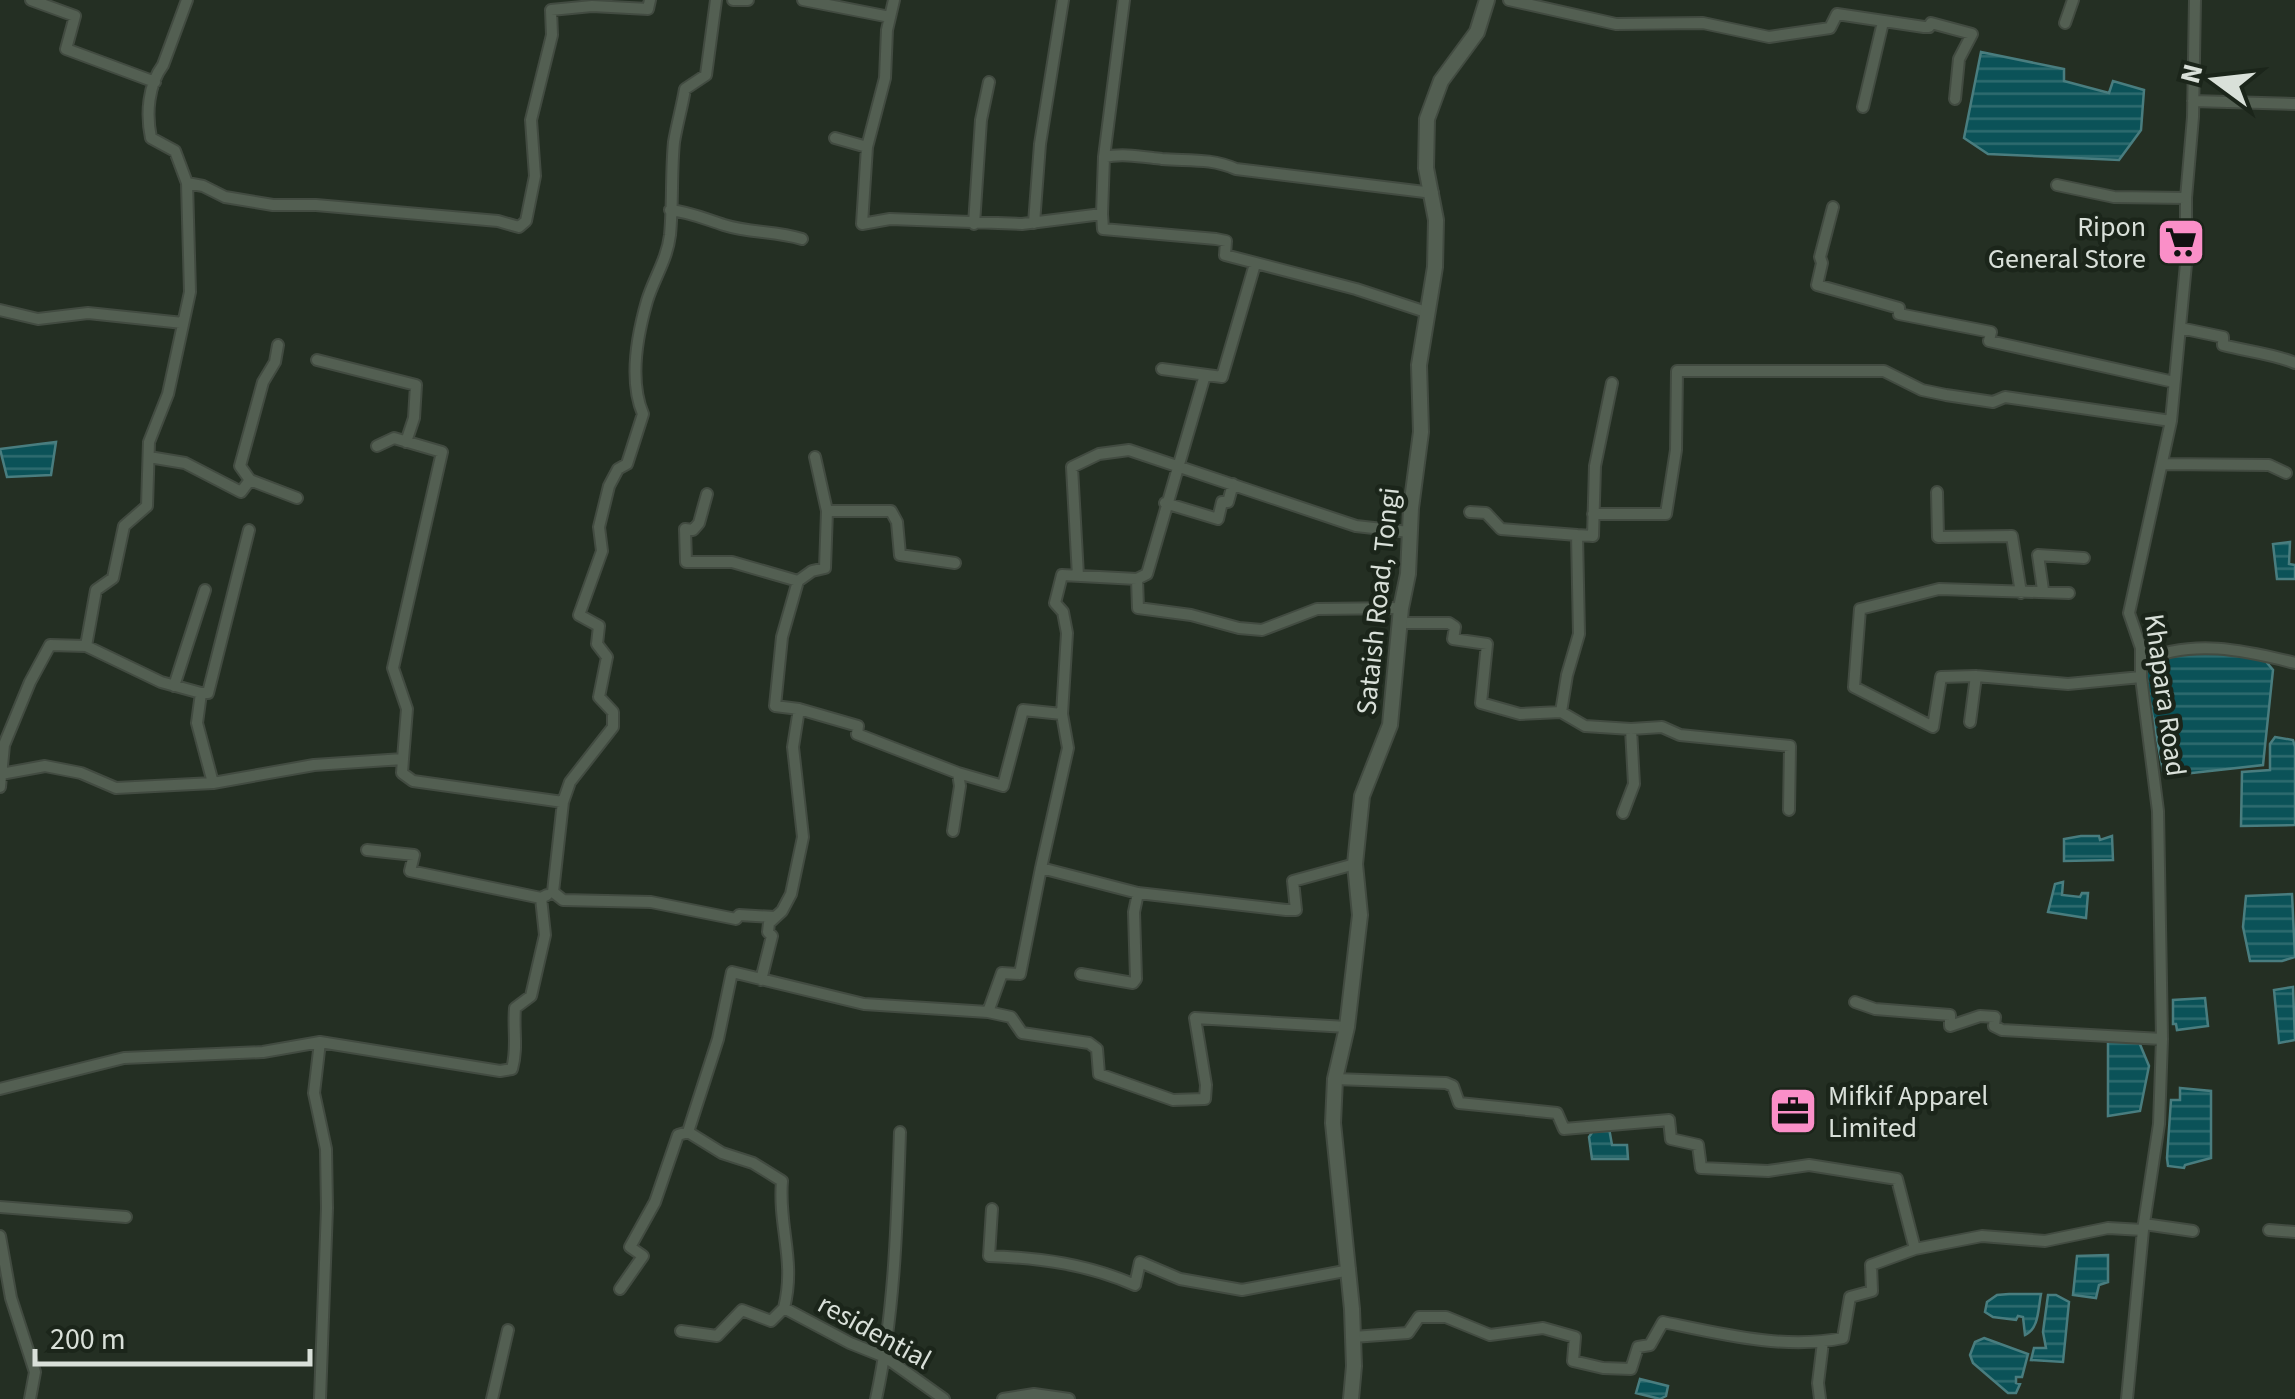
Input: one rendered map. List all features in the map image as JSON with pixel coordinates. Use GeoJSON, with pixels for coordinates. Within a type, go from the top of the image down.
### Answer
{"type":"FeatureCollection","features":[{"type":"Feature","properties":{"kind":"street"},"geometry":{"type":"LineString","coordinates":[[31,0],[75,16],[66,49],[155,82]]}},
{"type":"Feature","properties":{"kind":"street"},"geometry":{"type":"LineString","coordinates":[[86,646],[96,590],[113,578],[124,526],[146,506],[149,442],[168,394],[190,292],[186,183],[175,151],[151,138],[146,116],[187,0]]}},
{"type":"Feature","properties":{"kind":"street"},"geometry":{"type":"LineString","coordinates":[[186,183],[226,197],[273,205],[316,204],[498,221],[519,227],[526,221],[535,176],[532,120],[552,35],[550,5],[648,8],[650,0]]}},
{"type":"Feature","properties":{"kind":"street"},"geometry":{"type":"LineString","coordinates":[[553,892],[563,802],[570,782],[613,727],[613,712],[598,698],[606,658],[597,644],[598,626],[579,615],[602,551],[599,527],[609,486],[618,469],[627,464],[644,414],[635,394],[638,351],[648,298],[661,273],[670,237],[679,116],[685,89],[706,76],[716,0]]}},
{"type":"Feature","properties":{"kind":"street"},"geometry":{"type":"LineString","coordinates":[[733,0],[748,0]]}},
{"type":"Feature","properties":{"kind":"street"},"geometry":{"type":"LineString","coordinates":[[803,0],[890,17]]}},
{"type":"Feature","properties":{"kind":"street"},"geometry":{"type":"LineString","coordinates":[[894,0],[884,78],[867,147],[862,224],[890,219],[1034,223],[1102,214]]}},
{"type":"Feature","properties":{"kind":"street"},"geometry":{"type":"LineString","coordinates":[[1034,223],[1040,144],[1063,0]]}},
{"type":"Feature","properties":{"kind":"street"},"geometry":{"type":"LineString","coordinates":[[1124,0],[1104,156],[1103,228],[1216,238],[1226,242],[1225,256],[1426,312]]}},
{"type":"Feature","properties":{"kind":"street","name":"Sataish Road, Tongi"},"geometry":{"type":"LineString","coordinates":[[1351,1399],[1350,1270],[1343,1236],[1333,1122],[1335,1078],[1346,1027],[1360,915],[1355,864],[1362,796],[1390,725],[1408,574],[1421,432],[1419,365],[1435,267],[1436,220],[1425,140],[1432,99],[1440,80],[1478,32],[1488,0]]}},
{"type":"Feature","properties":{"kind":"street"},"geometry":{"type":"LineString","coordinates":[[1509,0],[1616,24],[1703,23],[1768,37],[1830,28],[1837,14],[1924,27],[1930,23],[1972,34],[1959,59],[1954,99]]}},
{"type":"Feature","properties":{"kind":"street"},"geometry":{"type":"LineString","coordinates":[[2065,23],[2073,0]]}},
{"type":"Feature","properties":{"kind":"street","name":"Khapara Road"},"geometry":{"type":"LineString","coordinates":[[2127,1399],[2159,1124],[2162,1040],[2158,811],[2140,677],[2142,662],[2129,613],[2171,421],[2186,264],[2195,0]]}},
{"type":"Feature","properties":{"kind":"street"},"geometry":{"type":"LineString","coordinates":[[1863,107],[1883,22]]}},
{"type":"Feature","properties":{"kind":"street"},"geometry":{"type":"LineString","coordinates":[[974,224],[981,120],[989,82]]}},
{"type":"Feature","properties":{"kind":"street"},"geometry":{"type":"LineString","coordinates":[[2193,101],[2295,104]]}},
{"type":"Feature","properties":{"kind":"street"},"geometry":{"type":"LineString","coordinates":[[835,138],[867,147]]}},
{"type":"Feature","properties":{"kind":"street"},"geometry":{"type":"LineString","coordinates":[[1104,156],[1197,158],[1236,169],[1433,193]]}},
{"type":"Feature","properties":{"kind":"street"},"geometry":{"type":"LineString","coordinates":[[2057,185],[2114,197],[2186,198]]}},
{"type":"Feature","properties":{"kind":"street"},"geometry":{"type":"LineString","coordinates":[[1833,206],[1817,285],[1899,308],[1899,314],[1990,332],[1989,341],[2174,382]]}},
{"type":"Feature","properties":{"kind":"street"},"geometry":{"type":"LineString","coordinates":[[670,210],[723,225],[776,231],[802,239]]}},
{"type":"Feature","properties":{"kind":"street"},"geometry":{"type":"LineString","coordinates":[[1162,369],[1222,377],[1255,264]]}},
{"type":"Feature","properties":{"kind":"street"},"geometry":{"type":"LineString","coordinates":[[0,310],[38,319],[88,314],[183,324]]}},
{"type":"Feature","properties":{"kind":"street"},"geometry":{"type":"LineString","coordinates":[[2180,328],[2223,338],[2223,345],[2295,363]]}},
{"type":"Feature","properties":{"kind":"street"},"geometry":{"type":"LineString","coordinates":[[278,345],[275,362],[262,382],[240,466],[250,480],[297,498]]}},
{"type":"Feature","properties":{"kind":"street"},"geometry":{"type":"LineString","coordinates":[[317,360],[416,385],[414,418],[406,442]]}},
{"type":"Feature","properties":{"kind":"street"},"geometry":{"type":"LineString","coordinates":[[1594,514],[1666,514],[1676,450],[1677,371],[1884,372],[1922,390],[1967,399],[1994,402],[2005,397],[2171,421]]}},
{"type":"Feature","properties":{"kind":"street"},"geometry":{"type":"LineString","coordinates":[[988,1012],[998,978],[1002,974],[1020,974],[1068,748],[1062,714],[1067,632],[1063,612],[1055,603],[1062,575],[1136,579],[1147,574],[1205,375]]}},
{"type":"Feature","properties":{"kind":"street"},"geometry":{"type":"LineString","coordinates":[[1470,512],[1486,512],[1500,530],[1593,536],[1595,466],[1612,383]]}},
{"type":"Feature","properties":{"kind":"street"},"geometry":{"type":"LineString","coordinates":[[377,446],[394,438],[442,452],[394,668],[407,709],[402,773],[413,781],[563,802]]}},
{"type":"Feature","properties":{"kind":"street"},"geometry":{"type":"LineString","coordinates":[[1078,576],[1072,467],[1099,454],[1130,450],[1356,526],[1409,532]]}},
{"type":"Feature","properties":{"kind":"street"},"geometry":{"type":"LineString","coordinates":[[148,457],[185,463],[241,492],[250,480]]}},
{"type":"Feature","properties":{"kind":"street"},"geometry":{"type":"LineString","coordinates":[[814,457],[827,510],[825,568],[812,571],[798,582],[782,637],[775,706],[858,726],[857,734],[1003,786],[1023,710],[1062,714]]}},
{"type":"Feature","properties":{"kind":"street"},"geometry":{"type":"LineString","coordinates":[[2163,464],[2269,465],[2286,473]]}},
{"type":"Feature","properties":{"kind":"street"},"geometry":{"type":"LineString","coordinates":[[1165,503],[1218,519],[1222,502],[1228,502],[1233,484]]}},
{"type":"Feature","properties":{"kind":"street"},"geometry":{"type":"LineString","coordinates":[[1937,492],[1938,536],[2012,536],[2021,592]]}},
{"type":"Feature","properties":{"kind":"street"},"geometry":{"type":"LineString","coordinates":[[707,494],[699,523],[692,530],[685,529],[686,562],[723,560],[798,582]]}},
{"type":"Feature","properties":{"kind":"street"},"geometry":{"type":"LineString","coordinates":[[827,510],[892,511],[900,555],[956,564]]}},
{"type":"Feature","properties":{"kind":"street"},"geometry":{"type":"LineString","coordinates":[[0,788],[2,744],[50,645],[86,646],[174,686],[208,693],[249,530]]}},
{"type":"Feature","properties":{"kind":"street"},"geometry":{"type":"LineString","coordinates":[[1561,712],[1567,674],[1580,634],[1577,536]]}},
{"type":"Feature","properties":{"kind":"street"},"geometry":{"type":"LineString","coordinates":[[2042,590],[2038,556],[2084,558]]}},
{"type":"Feature","properties":{"kind":"street"},"geometry":{"type":"LineString","coordinates":[[1136,579],[1138,608],[1191,615],[1239,628],[1262,630],[1317,609],[1449,623],[1454,626],[1453,639],[1487,644],[1481,703],[1520,714],[1561,712],[1585,726],[1662,726],[1680,735],[1790,746],[1789,810]]}},
{"type":"Feature","properties":{"kind":"street"},"geometry":{"type":"LineString","coordinates":[[2069,592],[1939,589],[1860,609],[1854,687],[1933,727],[1941,677],[2068,684],[2140,677]]}},
{"type":"Feature","properties":{"kind":"street"},"geometry":{"type":"LineString","coordinates":[[174,686],[204,590]]}},
{"type":"Feature","properties":{"kind":"street"},"geometry":{"type":"LineString","coordinates":[[2142,662],[2162,652],[2218,647],[2295,664]]}},
{"type":"Feature","properties":{"kind":"street"},"geometry":{"type":"LineString","coordinates":[[1970,722],[1976,676]]}},
{"type":"Feature","properties":{"kind":"street"},"geometry":{"type":"LineString","coordinates":[[201,693],[198,723],[213,783]]}},
{"type":"Feature","properties":{"kind":"street"},"geometry":{"type":"LineString","coordinates":[[762,980],[772,936],[769,924],[791,894],[803,836],[793,747],[799,709]]}},
{"type":"Feature","properties":{"kind":"street"},"geometry":{"type":"LineString","coordinates":[[1623,812],[1634,784],[1631,729]]}},
{"type":"Feature","properties":{"kind":"street"},"geometry":{"type":"LineString","coordinates":[[1,774],[46,766],[116,788],[213,783],[329,763],[403,759]]}},
{"type":"Feature","properties":{"kind":"street"},"geometry":{"type":"LineString","coordinates":[[953,831],[960,786],[958,773]]}},
{"type":"Feature","properties":{"kind":"street"},"geometry":{"type":"LineString","coordinates":[[367,850],[414,855],[410,871],[541,898],[553,892]]}},
{"type":"Feature","properties":{"kind":"street"},"geometry":{"type":"LineString","coordinates":[[1041,868],[1138,893],[1296,910],[1293,881],[1355,864]]}},
{"type":"Feature","properties":{"kind":"street"},"geometry":{"type":"LineString","coordinates":[[553,892],[562,900],[651,902],[736,919],[740,915],[775,917]]}},
{"type":"Feature","properties":{"kind":"street"},"geometry":{"type":"LineString","coordinates":[[1081,974],[1133,983],[1136,979],[1134,912],[1138,893]]}},
{"type":"Feature","properties":{"kind":"street"},"geometry":{"type":"LineString","coordinates":[[0,1089],[124,1058],[263,1052],[320,1042],[500,1072],[512,1069],[518,1042],[513,1032],[515,1008],[531,996],[544,936],[541,898]]}},
{"type":"Feature","properties":{"kind":"street"},"geometry":{"type":"LineString","coordinates":[[688,1132],[718,1039],[732,972],[864,1004],[1011,1017],[1022,1032],[1098,1049],[1100,1074],[1172,1100],[1204,1099],[1206,1085],[1195,1018],[1346,1027]]}},
{"type":"Feature","properties":{"kind":"street"},"geometry":{"type":"LineString","coordinates":[[1856,1002],[1874,1009],[1950,1015],[1950,1026],[1980,1016],[1995,1017],[1994,1026],[2002,1030],[2162,1040]]}},
{"type":"Feature","properties":{"kind":"street"},"geometry":{"type":"LineString","coordinates":[[320,1042],[314,1093],[326,1150],[320,1399]]}},
{"type":"Feature","properties":{"kind":"street"},"geometry":{"type":"LineString","coordinates":[[1335,1078],[1446,1083],[1453,1086],[1459,1104],[1557,1113],[1564,1129],[1669,1120],[1670,1139],[1698,1145],[1701,1168],[1768,1171],[1808,1165],[1897,1178],[1915,1248]]}},
{"type":"Feature","properties":{"kind":"street"},"geometry":{"type":"LineString","coordinates":[[620,1289],[643,1256],[630,1247],[655,1202],[678,1135],[688,1132],[722,1153],[753,1163],[782,1182],[780,1202],[790,1262],[784,1308]]}},
{"type":"Feature","properties":{"kind":"street"},"geometry":{"type":"LineString","coordinates":[[876,1399],[885,1357],[897,1228],[900,1132]]}},
{"type":"Feature","properties":{"kind":"street"},"geometry":{"type":"LineString","coordinates":[[0,1207],[126,1217]]}},
{"type":"Feature","properties":{"kind":"street"},"geometry":{"type":"LineString","coordinates":[[992,1209],[989,1256],[1070,1263],[1106,1272],[1135,1285],[1140,1262],[1180,1279],[1242,1290],[1350,1270]]}},
{"type":"Feature","properties":{"kind":"street"},"geometry":{"type":"LineString","coordinates":[[1353,1337],[1408,1333],[1419,1318],[1446,1317],[1490,1334],[1544,1328],[1575,1337],[1573,1361],[1631,1369],[1638,1347],[1650,1346],[1664,1322],[1717,1334],[1786,1342],[1843,1338],[1850,1297],[1872,1292],[1871,1265],[1915,1248],[1982,1236],[2046,1241],[2108,1228],[2193,1231]]}},
{"type":"Feature","properties":{"kind":"street"},"geometry":{"type":"LineString","coordinates":[[2270,1230],[2295,1232]]}},
{"type":"Feature","properties":{"kind":"street"},"geometry":{"type":"LineString","coordinates":[[0,1236],[11,1298],[34,1372],[30,1399]]}},
{"type":"Feature","properties":{"kind":"street","name":"residential"},"geometry":{"type":"LineString","coordinates":[[681,1331],[717,1336],[742,1310],[770,1321],[784,1308],[885,1357],[944,1399]]}},
{"type":"Feature","properties":{"kind":"street"},"geometry":{"type":"LineString","coordinates":[[492,1399],[508,1330]]}},
{"type":"Feature","properties":{"kind":"street"},"geometry":{"type":"LineString","coordinates":[[1820,1399],[1823,1342]]}},
{"type":"Feature","properties":{"kind":"street"},"geometry":{"type":"LineString","coordinates":[[1003,1399],[1034,1394],[1069,1399]]}},
{"type":"Feature","properties":{"kind":"water"},"geometry":{"type":"Polygon","coordinates":[[[1981,52],[2064,69],[2064,81],[2109,93],[2113,81],[2144,90],[2141,130],[2119,160],[1988,154],[1964,138],[1981,52]]]}},
{"type":"Feature","properties":{"kind":"water"},"geometry":{"type":"Polygon","coordinates":[[[56,442],[51,475],[7,477],[0,449],[56,442]]]}},
{"type":"Feature","properties":{"kind":"water"},"geometry":{"type":"Polygon","coordinates":[[[2290,542],[2289,564],[2295,565],[2295,579],[2277,579],[2273,544],[2290,542]]]}},
{"type":"Feature","properties":{"kind":"water"},"geometry":{"type":"Polygon","coordinates":[[[2225,649],[2263,658],[2273,670],[2263,765],[2183,774],[2163,771],[2143,666],[2176,653],[2225,649]]]}},
{"type":"Feature","properties":{"kind":"water"},"geometry":{"type":"Polygon","coordinates":[[[2275,737],[2293,740],[2295,747],[2295,825],[2241,826],[2242,772],[2270,770],[2270,744],[2275,737]]]}},
{"type":"Feature","properties":{"kind":"water"},"geometry":{"type":"Polygon","coordinates":[[[2099,836],[2100,840],[2112,836],[2113,860],[2064,861],[2064,839],[2099,836]]]}},
{"type":"Feature","properties":{"kind":"water"},"geometry":{"type":"Polygon","coordinates":[[[2063,882],[2062,895],[2080,897],[2088,893],[2086,918],[2048,912],[2055,884],[2063,882]]]}},
{"type":"Feature","properties":{"kind":"water"},"geometry":{"type":"Polygon","coordinates":[[[2292,894],[2295,957],[2250,961],[2243,927],[2246,896],[2292,894]]]}},
{"type":"Feature","properties":{"kind":"water"},"geometry":{"type":"Polygon","coordinates":[[[2293,987],[2295,1040],[2279,1043],[2274,990],[2293,987]]]}},
{"type":"Feature","properties":{"kind":"water"},"geometry":{"type":"Polygon","coordinates":[[[2205,998],[2208,1026],[2177,1030],[2173,1024],[2173,1000],[2205,998]]]}},
{"type":"Feature","properties":{"kind":"water"},"geometry":{"type":"Polygon","coordinates":[[[2108,1040],[2139,1042],[2149,1066],[2140,1111],[2108,1116],[2108,1040]]]}},
{"type":"Feature","properties":{"kind":"water"},"geometry":{"type":"Polygon","coordinates":[[[2180,1088],[2211,1091],[2211,1158],[2184,1168],[2168,1166],[2167,1158],[2171,1100],[2180,1100],[2180,1088]]]}},
{"type":"Feature","properties":{"kind":"water"},"geometry":{"type":"Polygon","coordinates":[[[1595,1128],[1609,1128],[1612,1145],[1627,1145],[1628,1159],[1592,1159],[1589,1137],[1595,1128]]]}},
{"type":"Feature","properties":{"kind":"water"},"geometry":{"type":"Polygon","coordinates":[[[2108,1255],[2108,1282],[2099,1285],[2096,1298],[2073,1295],[2077,1256],[2108,1255]]]}},
{"type":"Feature","properties":{"kind":"water"},"geometry":{"type":"Polygon","coordinates":[[[2041,1294],[2035,1323],[2025,1335],[2023,1317],[1993,1317],[1985,1312],[1987,1302],[1997,1295],[2041,1294]]]}},
{"type":"Feature","properties":{"kind":"water"},"geometry":{"type":"Polygon","coordinates":[[[2048,1295],[2069,1302],[2063,1362],[2031,1360],[2034,1348],[2046,1348],[2043,1332],[2048,1295]]]}},
{"type":"Feature","properties":{"kind":"water"},"geometry":{"type":"Polygon","coordinates":[[[1984,1338],[2028,1354],[2022,1377],[2016,1377],[2020,1384],[2016,1393],[2008,1393],[1973,1363],[1970,1355],[1975,1342],[1984,1338]]]}},
{"type":"Feature","properties":{"kind":"water"},"geometry":{"type":"Polygon","coordinates":[[[1640,1379],[1668,1386],[1666,1396],[1660,1399],[1636,1393],[1640,1379]]]}},
{"type":"Feature","properties":{"kind":"place","name":"Ripon General Store"},"geometry":{"type":"Point","coordinates":[2181,242]}},
{"type":"Feature","properties":{"kind":"place","name":"Mifkif Apparel Limited"},"geometry":{"type":"Point","coordinates":[1793,1111]}}]}
